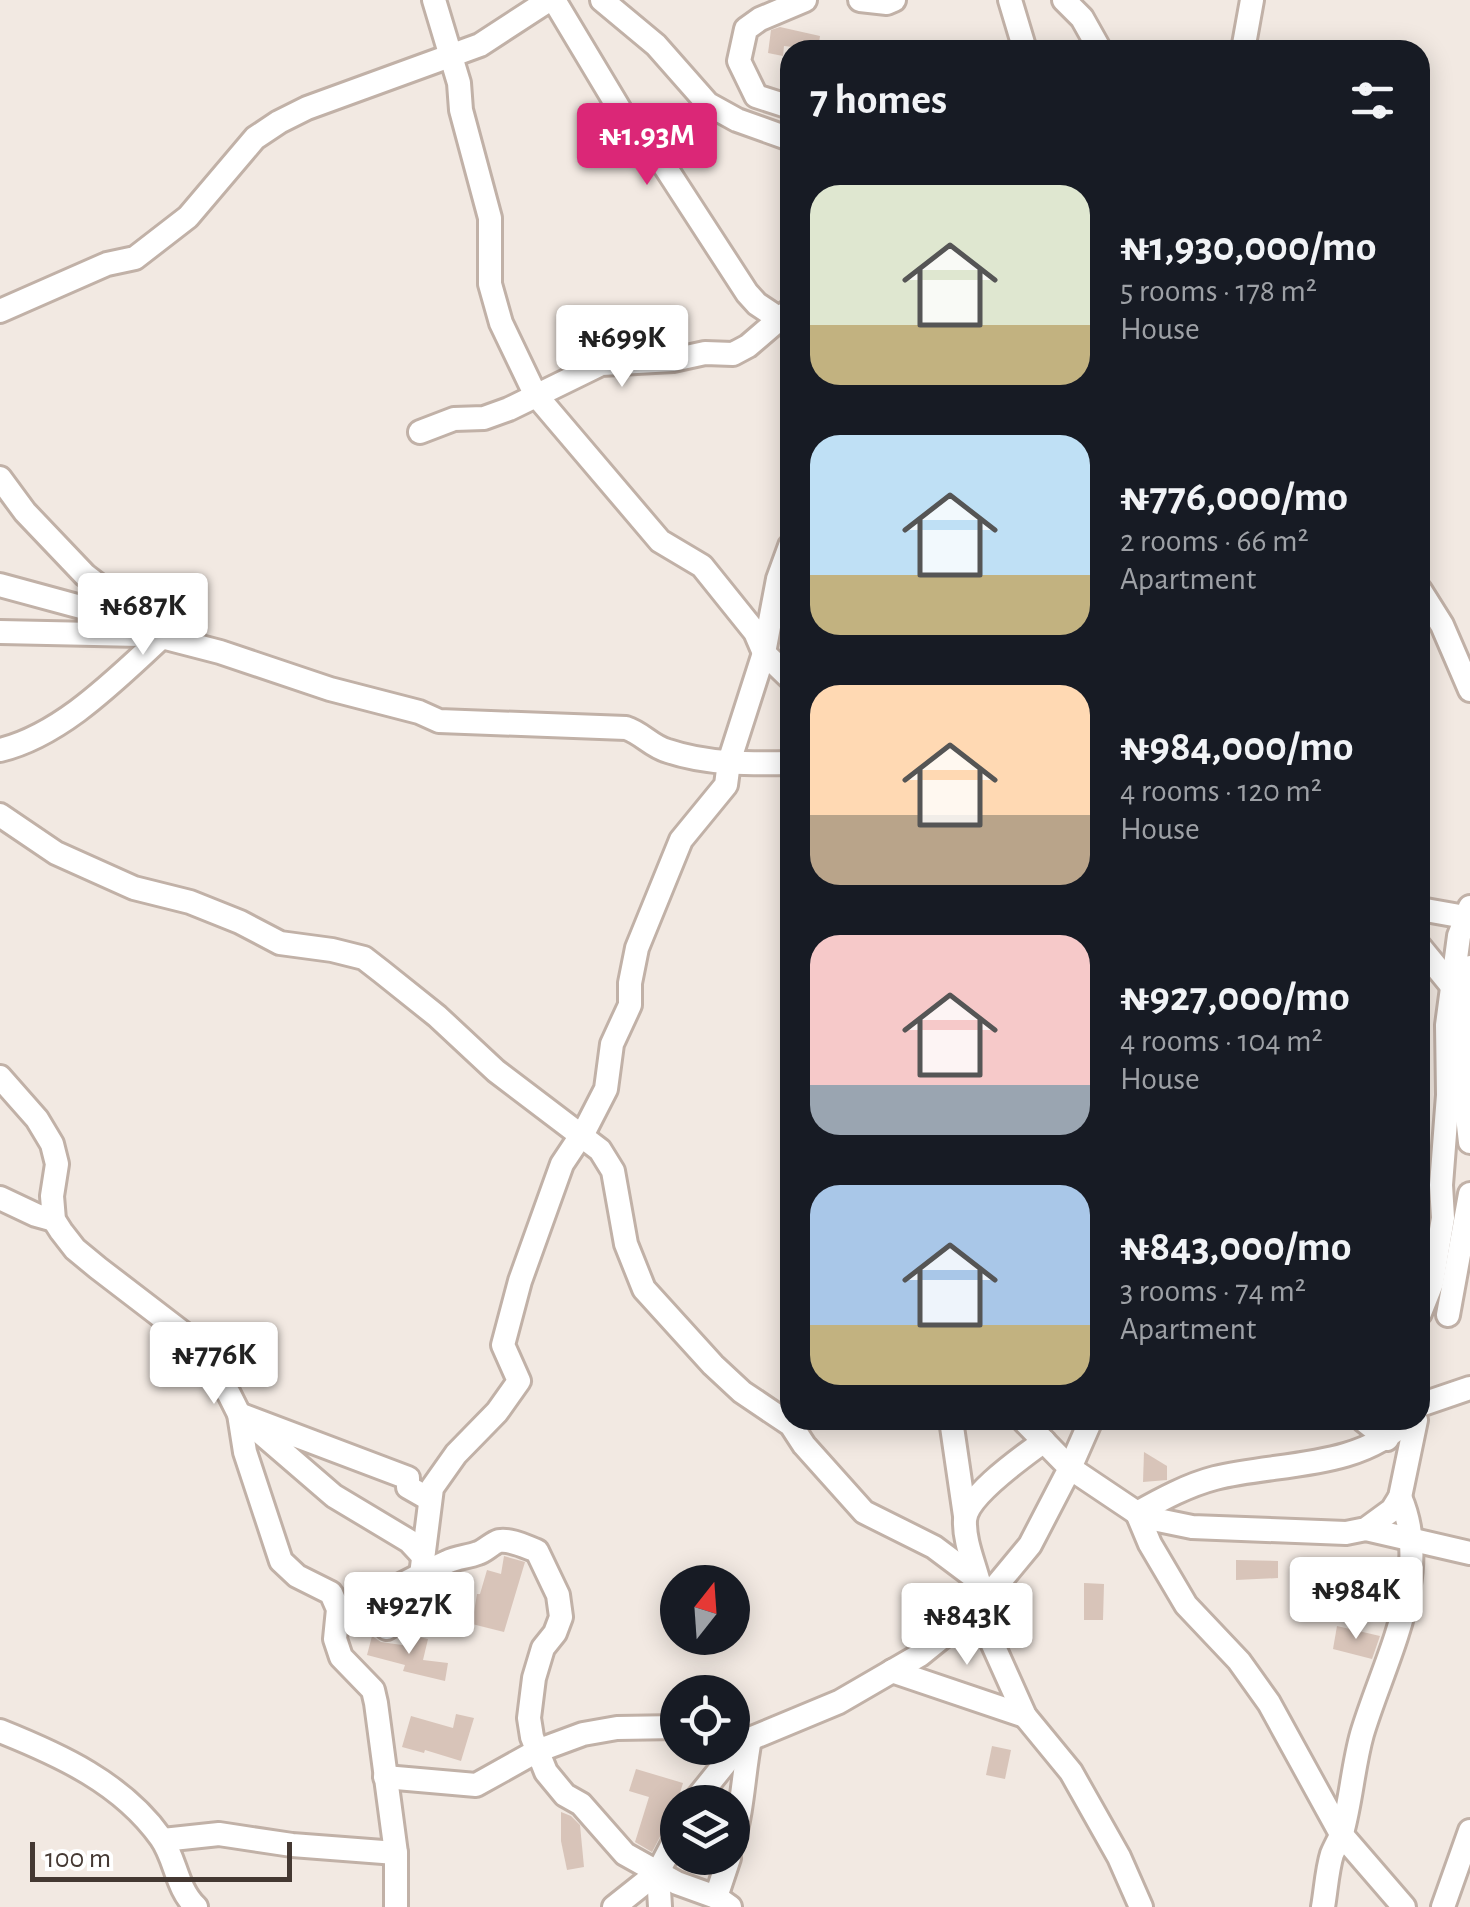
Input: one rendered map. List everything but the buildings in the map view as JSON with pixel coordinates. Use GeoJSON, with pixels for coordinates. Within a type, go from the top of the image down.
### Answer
{"type":"FeatureCollection","features":[{"type":"Feature","properties":{"kind":"street"},"geometry":{"type":"LineString","coordinates":[[434,0],[460,84],[461,110],[490,218],[490,284],[502,323],[535,394],[660,541],[702,566],[755,632],[764,653],[780,668]]}},
{"type":"Feature","properties":{"kind":"street"},"geometry":{"type":"LineString","coordinates":[[0,311],[107,264],[135,258],[188,216],[255,138],[279,122],[307,108],[451,56],[506,30],[551,0],[623,115],[660,159],[747,293],[780,314]]}},
{"type":"Feature","properties":{"kind":"street"},"geometry":{"type":"LineString","coordinates":[[602,0],[656,45],[708,104],[736,120],[780,135]]}},
{"type":"Feature","properties":{"kind":"street"},"geometry":{"type":"LineString","coordinates":[[780,104],[756,96],[739,62],[746,30],[760,19],[805,0]]}},
{"type":"Feature","properties":{"kind":"street"},"geometry":{"type":"LineString","coordinates":[[860,0],[894,0]]}},
{"type":"Feature","properties":{"kind":"street"},"geometry":{"type":"LineString","coordinates":[[1010,0],[1022,40]]}},
{"type":"Feature","properties":{"kind":"street"},"geometry":{"type":"LineString","coordinates":[[1064,0],[1082,18],[1094,40]]}},
{"type":"Feature","properties":{"kind":"street"},"geometry":{"type":"LineString","coordinates":[[1244,40],[1252,0]]}},
{"type":"Feature","properties":{"kind":"street"},"geometry":{"type":"LineString","coordinates":[[420,432],[454,419],[484,418],[509,409],[601,364],[673,360],[705,353],[733,354],[780,324]]}},
{"type":"Feature","properties":{"kind":"street"},"geometry":{"type":"LineString","coordinates":[[0,478],[25,512],[86,574],[162,637]]}},
{"type":"Feature","properties":{"kind":"street"},"geometry":{"type":"LineString","coordinates":[[388,1628],[409,1614],[422,1565],[432,1488],[519,1381],[502,1345],[520,1280],[562,1164],[606,1089],[612,1044],[630,1005],[637,948],[681,840],[726,785],[764,653],[780,574]]}},
{"type":"Feature","properties":{"kind":"street"},"geometry":{"type":"LineString","coordinates":[[0,585],[103,612],[162,637],[440,722],[626,728],[668,752],[730,762],[780,763]]}},
{"type":"Feature","properties":{"kind":"street"},"geometry":{"type":"LineString","coordinates":[[1430,606],[1470,690]]}},
{"type":"Feature","properties":{"kind":"street"},"geometry":{"type":"LineString","coordinates":[[0,632],[162,637]]}},
{"type":"Feature","properties":{"kind":"street"},"geometry":{"type":"LineString","coordinates":[[0,750],[46,732],[123,673],[162,637]]}},
{"type":"Feature","properties":{"kind":"street"},"geometry":{"type":"LineString","coordinates":[[0,815],[56,853],[134,888],[207,909],[280,944],[364,958],[437,1016],[496,1070],[600,1150],[613,1171],[626,1244],[644,1289],[742,1392],[780,1418]]}},
{"type":"Feature","properties":{"kind":"street"},"geometry":{"type":"LineString","coordinates":[[1430,909],[1469,914],[1459,936],[1465,1105],[1470,1142]]}},
{"type":"Feature","properties":{"kind":"street"},"geometry":{"type":"LineString","coordinates":[[1430,959],[1462,996]]}},
{"type":"Feature","properties":{"kind":"street"},"geometry":{"type":"LineString","coordinates":[[1430,1288],[1443,1218],[1446,1052],[1470,967]]}},
{"type":"Feature","properties":{"kind":"street"},"geometry":{"type":"LineString","coordinates":[[0,1077],[37,1118],[52,1144],[57,1164],[52,1196],[54,1220],[75,1249],[188,1336],[240,1414],[334,1496],[409,1541],[422,1565]]}},
{"type":"Feature","properties":{"kind":"street"},"geometry":{"type":"LineString","coordinates":[[1430,1313],[1459,1315],[1470,1194]]}},
{"type":"Feature","properties":{"kind":"street"},"geometry":{"type":"LineString","coordinates":[[0,1198],[36,1216],[54,1220]]}},
{"type":"Feature","properties":{"kind":"street"},"geometry":{"type":"LineString","coordinates":[[1430,1401],[1470,1388]]}},
{"type":"Feature","properties":{"kind":"street"},"geometry":{"type":"LineString","coordinates":[[240,1414],[408,1478],[408,1487],[429,1499]]}},
{"type":"Feature","properties":{"kind":"street"},"geometry":{"type":"LineString","coordinates":[[240,1414],[245,1452],[281,1560],[297,1576],[331,1593],[338,1609],[335,1639],[342,1657],[373,1690],[396,1853],[396,1907]]}},
{"type":"Feature","properties":{"kind":"street"},"geometry":{"type":"LineString","coordinates":[[794,1430],[864,1512],[934,1547],[979,1597]]}},
{"type":"Feature","properties":{"kind":"street"},"geometry":{"type":"LineString","coordinates":[[952,1430],[979,1597],[1025,1716],[1071,1772],[1141,1907]]}},
{"type":"Feature","properties":{"kind":"street"},"geometry":{"type":"LineString","coordinates":[[1033,1430],[1070,1468],[1137,1513],[1192,1527],[1305,1534],[1366,1529],[1392,1510],[1400,1496],[1414,1430]]}},
{"type":"Feature","properties":{"kind":"street"},"geometry":{"type":"LineString","coordinates":[[750,1736],[839,1702],[920,1655],[1030,1545],[1087,1430]]}},
{"type":"Feature","properties":{"kind":"street"},"geometry":{"type":"LineString","coordinates":[[1376,1430],[1386,1438]]}},
{"type":"Feature","properties":{"kind":"street"},"geometry":{"type":"LineString","coordinates":[[1137,1513],[1167,1496],[1214,1478],[1313,1463],[1386,1438],[1395,1430]]}},
{"type":"Feature","properties":{"kind":"street"},"geometry":{"type":"LineString","coordinates":[[965,1516],[977,1498],[1044,1441]]}},
{"type":"Feature","properties":{"kind":"street"},"geometry":{"type":"LineString","coordinates":[[1323,1907],[1331,1856],[1342,1834],[1358,1747],[1402,1619],[1411,1567],[1407,1512],[1400,1496]]}},
{"type":"Feature","properties":{"kind":"street"},"geometry":{"type":"LineString","coordinates":[[1137,1513],[1150,1544],[1186,1604],[1239,1661],[1268,1703],[1342,1834],[1404,1907]]}},
{"type":"Feature","properties":{"kind":"street"},"geometry":{"type":"LineString","coordinates":[[1366,1529],[1470,1553]]}},
{"type":"Feature","properties":{"kind":"street"},"geometry":{"type":"LineString","coordinates":[[338,1609],[363,1604],[422,1565],[480,1553],[499,1541],[537,1551],[558,1595],[561,1617],[543,1648],[529,1718],[536,1751],[546,1772],[564,1794],[581,1804],[625,1854],[676,1883],[723,1902],[727,1875]]}},
{"type":"Feature","properties":{"kind":"street"},"geometry":{"type":"LineString","coordinates":[[892,1671],[1025,1716]]}},
{"type":"Feature","properties":{"kind":"street"},"geometry":{"type":"LineString","coordinates":[[385,1777],[476,1785],[536,1751],[582,1734],[660,1727]]}},
{"type":"Feature","properties":{"kind":"street"},"geometry":{"type":"LineString","coordinates":[[0,1731],[81,1767],[133,1806],[164,1840],[187,1899],[196,1907]]}},
{"type":"Feature","properties":{"kind":"street"},"geometry":{"type":"LineString","coordinates":[[707,1785],[723,1765]]}},
{"type":"Feature","properties":{"kind":"street"},"geometry":{"type":"LineString","coordinates":[[1443,1907],[1470,1831]]}},
{"type":"Feature","properties":{"kind":"street"},"geometry":{"type":"LineString","coordinates":[[164,1840],[219,1834],[292,1845],[396,1853]]}},
{"type":"Feature","properties":{"kind":"street"},"geometry":{"type":"LineString","coordinates":[[614,1907],[660,1868]]}},
{"type":"Feature","properties":{"kind":"street"},"geometry":{"type":"LineString","coordinates":[[658,1872],[660,1907]]}}]}
